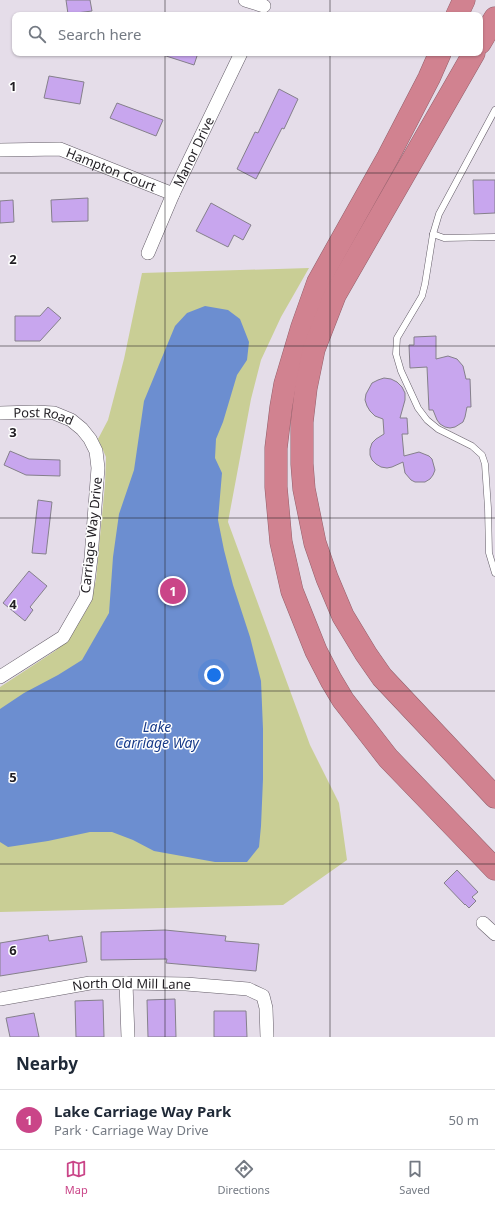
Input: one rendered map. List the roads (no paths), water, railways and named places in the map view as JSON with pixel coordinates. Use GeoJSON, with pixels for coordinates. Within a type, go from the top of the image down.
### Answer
{"type":"FeatureCollection","features":[{"type":"Feature","properties":{"kind":"highway"},"geometry":{"type":"LineString","coordinates":[[458,12],[464,0]]}},
{"type":"Feature","properties":{"kind":"highway"},"geometry":{"type":"LineString","coordinates":[[483,39],[495,18]]}},
{"type":"Feature","properties":{"kind":"highway"},"geometry":{"type":"LineString","coordinates":[[439,56],[429,78],[388,156],[318,282],[284,384],[276,448],[276,487],[281,542],[292,591],[316,651],[335,687],[343,700],[388,758],[495,869]]}},
{"type":"Feature","properties":{"kind":"highway"},"geometry":{"type":"LineString","coordinates":[[472,56],[334,295],[314,349],[306,388],[302,422],[302,464],[304,489],[315,542],[327,578],[343,616],[382,677],[495,797]]}},
{"type":"Feature","properties":{"kind":"street"},"geometry":{"type":"LineString","coordinates":[[245,0],[263,7]]}},
{"type":"Feature","properties":{"kind":"street","name":"Manor Drive"},"geometry":{"type":"LineString","coordinates":[[148,253],[173,194],[240,56]]}},
{"type":"Feature","properties":{"kind":"street","name":"Hampton Court"},"geometry":{"type":"LineString","coordinates":[[0,150],[60,149],[173,194]]}},
{"type":"Feature","properties":{"kind":"street","name":"Post Road"},"geometry":{"type":"LineString","coordinates":[[0,413],[54,413],[72,420],[82,429]]}},
{"type":"Feature","properties":{"kind":"street","name":"Carriage Way Drive"},"geometry":{"type":"LineString","coordinates":[[0,677],[64,636],[86,597],[91,558],[98,468],[96,451],[90,439],[82,429]]}},
{"type":"Feature","properties":{"kind":"street"},"geometry":{"type":"LineString","coordinates":[[483,923],[495,934]]}},
{"type":"Feature","properties":{"kind":"street","name":"North Old Mill Lane"},"geometry":{"type":"LineString","coordinates":[[0,999],[90,983],[186,984],[248,989],[263,996],[266,1008],[267,1037]]}},
{"type":"Feature","properties":{"kind":"street"},"geometry":{"type":"LineString","coordinates":[[126,983],[128,1037]]}},
{"type":"Feature","properties":{"kind":"lane"},"geometry":{"type":"LineString","coordinates":[[495,110],[438,214],[422,296],[397,338],[396,354],[401,371],[418,408],[427,420],[438,429],[472,446],[482,454],[485,464],[489,553],[495,573]]}},
{"type":"Feature","properties":{"kind":"lane"},"geometry":{"type":"LineString","coordinates":[[433,234],[444,238],[495,237]]}},
{"type":"Feature","properties":{"kind":"water","name":"Lake Carriage Way"},"geometry":{"type":"Polygon","coordinates":[[[205,306],[228,310],[240,319],[249,342],[247,360],[237,375],[223,422],[216,439],[215,458],[222,473],[218,520],[224,550],[233,585],[250,637],[261,681],[263,779],[259,847],[247,862],[215,862],[154,851],[133,840],[112,832],[90,832],[48,841],[8,847],[0,842],[0,709],[24,693],[82,660],[109,613],[113,557],[119,514],[134,470],[144,401],[175,326],[187,313],[205,306]]]}},
{"type":"Feature","properties":{"kind":"place","name":"Lake Carriage Way Park"},"geometry":{"type":"Point","coordinates":[173,591]}}]}
